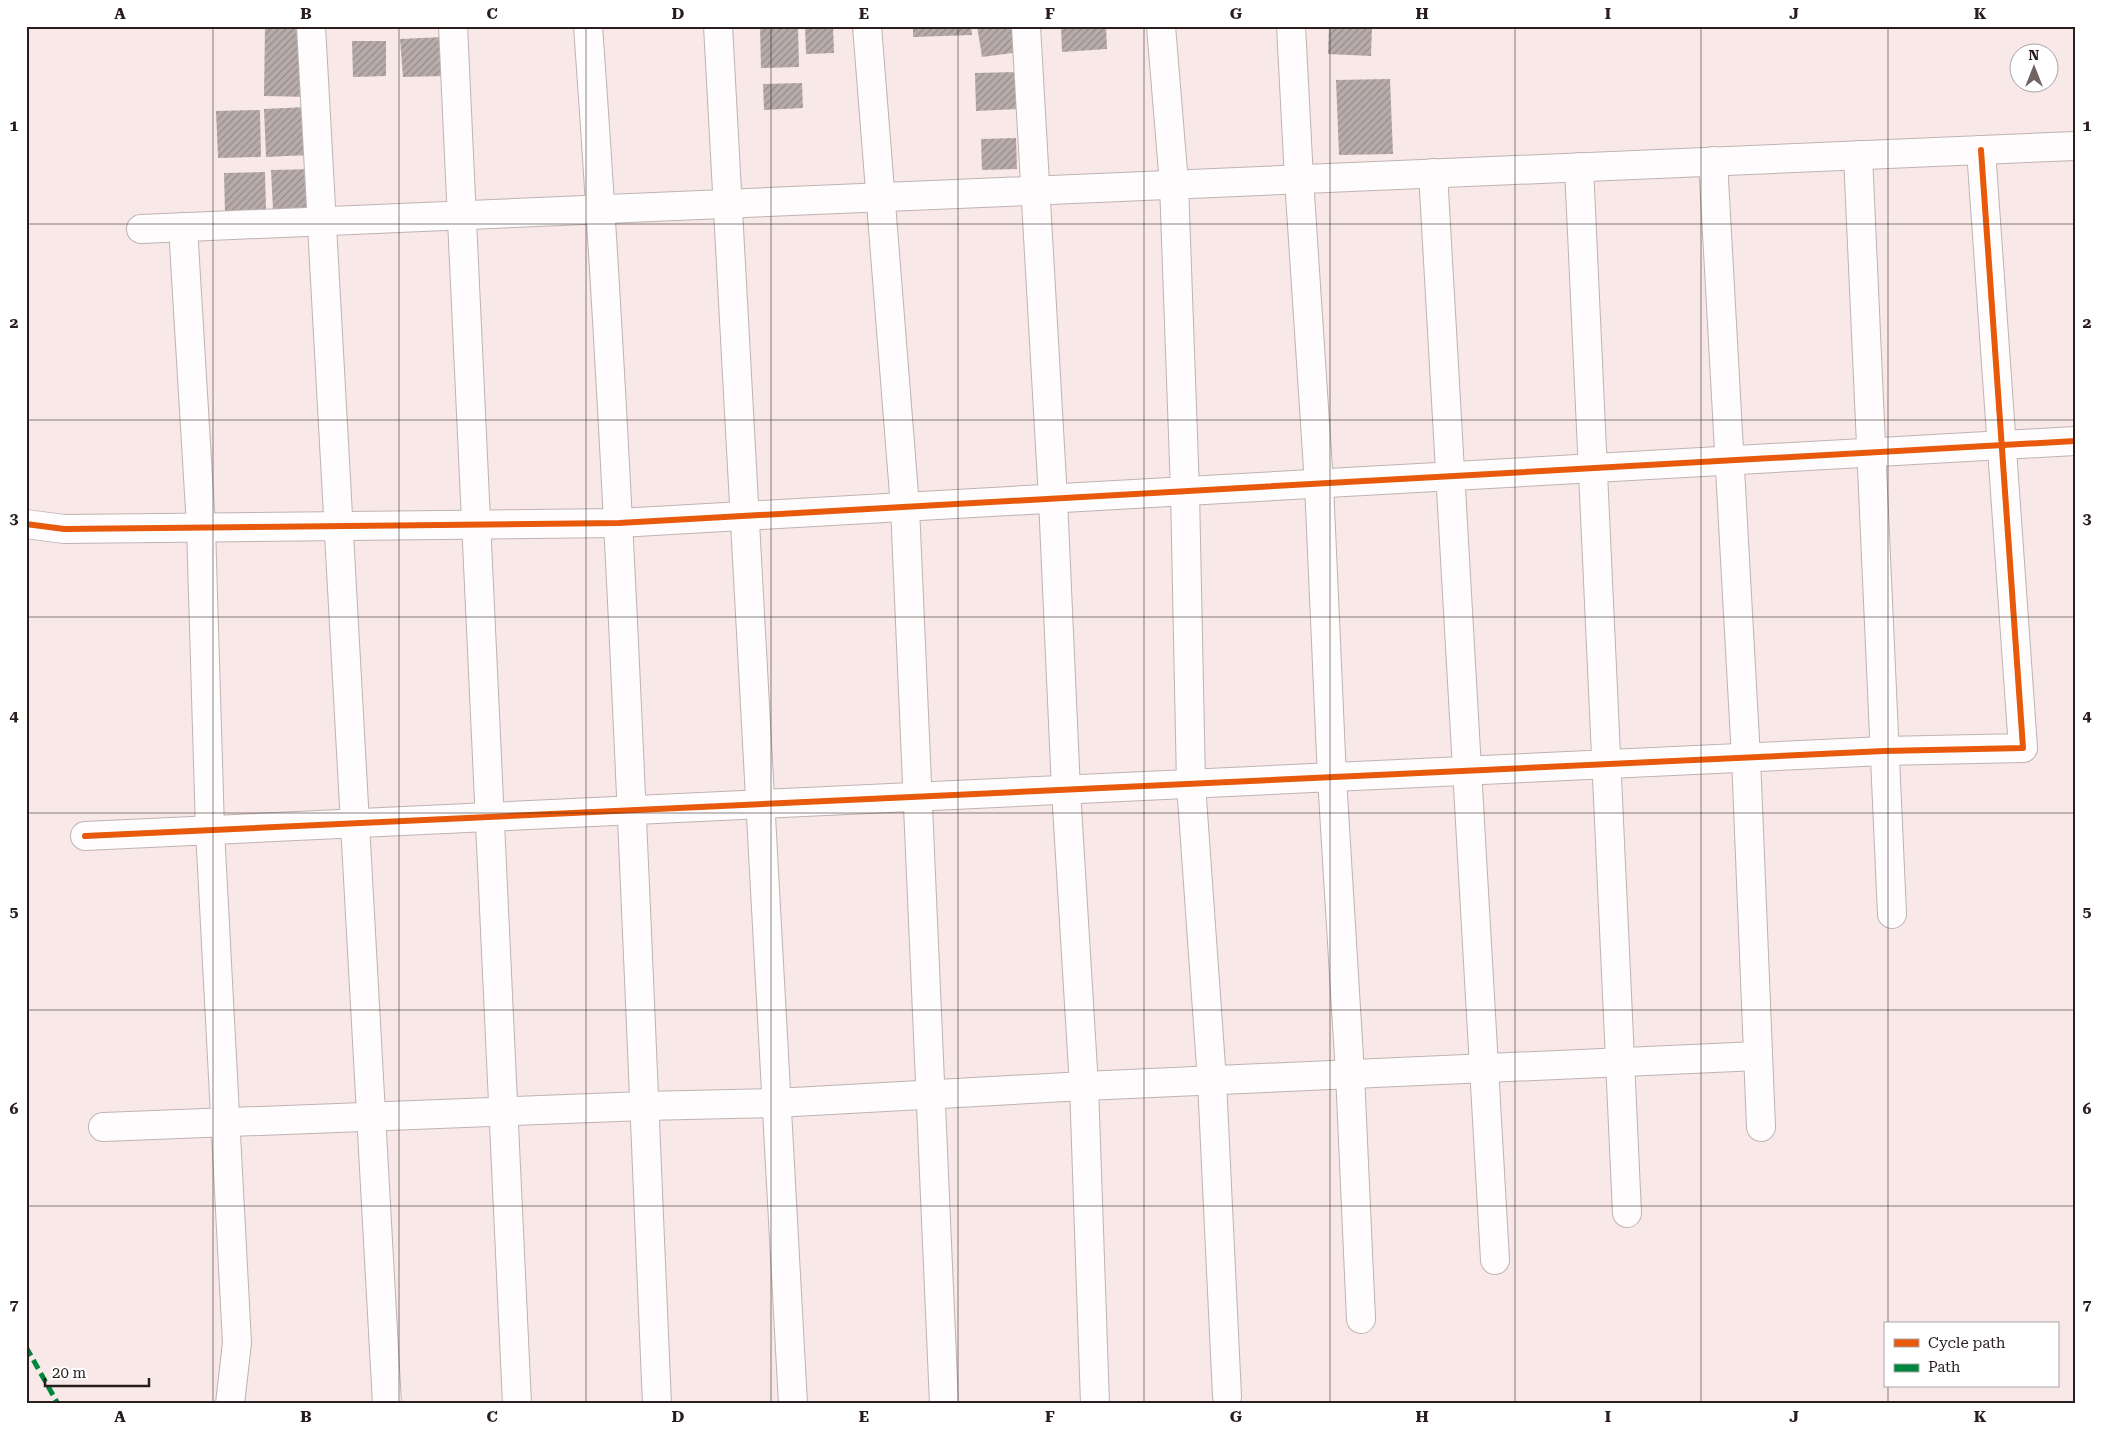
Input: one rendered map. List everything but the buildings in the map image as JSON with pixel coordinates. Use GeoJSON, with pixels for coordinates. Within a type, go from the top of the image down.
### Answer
{"type":"FeatureCollection","features":[{"type":"Feature","properties":{"kind":"street"},"geometry":{"type":"LineString","coordinates":[[310,26],[387,1404]]}},
{"type":"Feature","properties":{"kind":"street"},"geometry":{"type":"LineString","coordinates":[[453,26],[516,1404]]}},
{"type":"Feature","properties":{"kind":"street"},"geometry":{"type":"LineString","coordinates":[[588,26],[601,209],[619,523],[657,1404]]}},
{"type":"Feature","properties":{"kind":"street"},"geometry":{"type":"LineString","coordinates":[[718,26],[792,1404]]}},
{"type":"Feature","properties":{"kind":"street"},"geometry":{"type":"LineString","coordinates":[[867,26],[905,507],[944,1404]]}},
{"type":"Feature","properties":{"kind":"street"},"geometry":{"type":"LineString","coordinates":[[1026,26],[1054,499],[1066,790],[1084,1086],[1095,1404]]}},
{"type":"Feature","properties":{"kind":"street"},"geometry":{"type":"LineString","coordinates":[[1161,26],[1174,184],[1185,491],[1191,784],[1212,1081],[1227,1396]]}},
{"type":"Feature","properties":{"kind":"street"},"geometry":{"type":"LineString","coordinates":[[1291,26],[1319,484],[1332,778],[1350,1074],[1361,1319]]}},
{"type":"Feature","properties":{"kind":"street"},"geometry":{"type":"LineString","coordinates":[[141,229],[2075,146]]}},
{"type":"Feature","properties":{"kind":"street"},"geometry":{"type":"LineString","coordinates":[[85,836],[1884,751],[2023,748],[1981,150]]}},
{"type":"Feature","properties":{"kind":"street"},"geometry":{"type":"LineString","coordinates":[[1858,155],[1892,914]]}},
{"type":"Feature","properties":{"kind":"street"},"geometry":{"type":"LineString","coordinates":[[1713,161],[1746,758],[1760,1127]]}},
{"type":"Feature","properties":{"kind":"street"},"geometry":{"type":"LineString","coordinates":[[1579,167],[1627,1213]]}},
{"type":"Feature","properties":{"kind":"street"},"geometry":{"type":"LineString","coordinates":[[1433,173],[1495,1260]]}},
{"type":"Feature","properties":{"kind":"street"},"geometry":{"type":"LineString","coordinates":[[183,227],[201,527],[210,830],[237,1343],[230,1404]]}},
{"type":"Feature","properties":{"kind":"street"},"geometry":{"type":"LineString","coordinates":[[26,524],[64,528],[619,523],[2075,441]]}},
{"type":"Feature","properties":{"kind":"street"},"geometry":{"type":"LineString","coordinates":[[103,1127],[503,1111],[776,1103],[1084,1086],[1758,1056]]}},
{"type":"Feature","properties":{"kind":"marked path"},"geometry":{"type":"LineString","coordinates":[[26,1347],[58,1404]]}},
{"type":"Feature","properties":{"kind":"cycle path"},"geometry":{"type":"LineString","coordinates":[[85,836],[1884,751],[2023,748],[1981,150]]}},
{"type":"Feature","properties":{"kind":"cycle path"},"geometry":{"type":"LineString","coordinates":[[26,524],[64,529],[619,523],[2075,441]]}}]}
